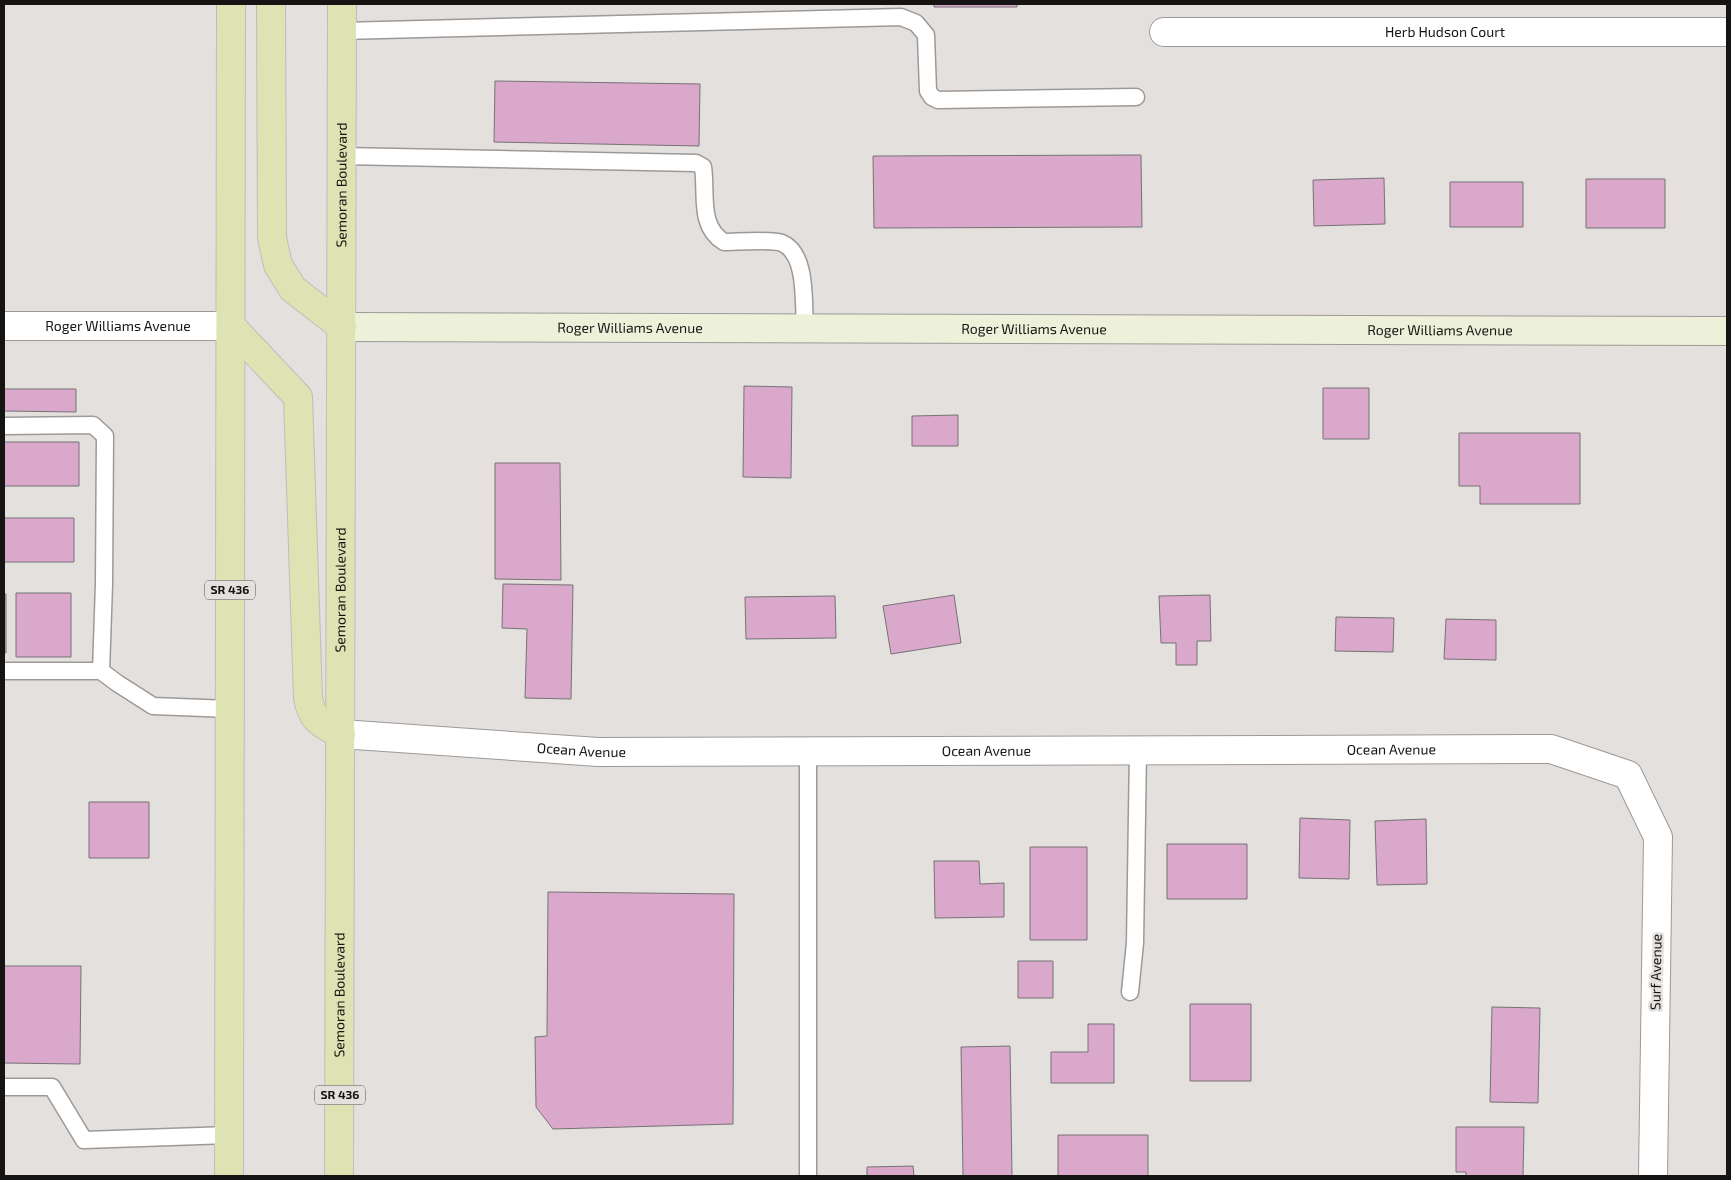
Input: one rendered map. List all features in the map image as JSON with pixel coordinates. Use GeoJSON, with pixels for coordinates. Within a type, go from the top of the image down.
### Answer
{"type":"FeatureCollection","features":[{"type":"Feature","properties":{"kind":"main road","name":"SR 436"},"geometry":{"type":"LineString","coordinates":[[229,1176],[231,4]]}},
{"type":"Feature","properties":{"kind":"main road"},"geometry":{"type":"LineString","coordinates":[[271,4],[272,238],[278,265],[293,289],[342,327]]}},
{"type":"Feature","properties":{"kind":"main road","name":"Semoran Boulevard"},"geometry":{"type":"LineString","coordinates":[[339,1176],[342,4]]}},
{"type":"Feature","properties":{"kind":"main road"},"geometry":{"type":"LineString","coordinates":[[231,326],[298,396],[308,698],[310,711],[319,722],[341,734]]}},
{"type":"Feature","properties":{"kind":"street","name":"Herb Hudson Court"},"geometry":{"type":"LineString","coordinates":[[1164,32],[1727,32]]}},
{"type":"Feature","properties":{"kind":"street","name":"Roger Williams Avenue"},"geometry":{"type":"LineString","coordinates":[[4,326],[231,326]]}},
{"type":"Feature","properties":{"kind":"street","name":"Roger Williams Avenue"},"geometry":{"type":"LineString","coordinates":[[342,327],[1727,331]]}},
{"type":"Feature","properties":{"kind":"street","name":"Ocean Avenue"},"geometry":{"type":"LineString","coordinates":[[341,734],[598,752],[1551,749],[1628,775]]}},
{"type":"Feature","properties":{"kind":"street","name":"Surf Avenue"},"geometry":{"type":"LineString","coordinates":[[1628,775],[1658,837],[1653,1176]]}},
{"type":"Feature","properties":{"kind":"lane"},"geometry":{"type":"LineString","coordinates":[[342,31],[901,17],[916,23],[926,35],[928,91],[932,97],[938,100],[1136,97]]}},
{"type":"Feature","properties":{"kind":"lane"},"geometry":{"type":"LineString","coordinates":[[342,156],[696,163],[703,167],[706,218],[710,231],[717,238],[724,242],[781,242],[792,250],[800,261],[805,329]]}},
{"type":"Feature","properties":{"kind":"lane"},"geometry":{"type":"LineString","coordinates":[[4,426],[93,425],[105,436],[104,584],[101,671]]}},
{"type":"Feature","properties":{"kind":"lane"},"geometry":{"type":"LineString","coordinates":[[4,671],[101,671],[153,706],[230,709]]}},
{"type":"Feature","properties":{"kind":"lane"},"geometry":{"type":"LineString","coordinates":[[1130,992],[1135,943],[1138,750]]}},
{"type":"Feature","properties":{"kind":"lane"},"geometry":{"type":"LineString","coordinates":[[808,751],[808,1176]]}},
{"type":"Feature","properties":{"kind":"lane"},"geometry":{"type":"LineString","coordinates":[[4,1087],[52,1087],[84,1140],[229,1135]]}},
{"type":"Feature","properties":{"kind":"building"},"geometry":{"type":"Polygon","coordinates":[[[934,4],[1017,4],[1017,7],[934,7],[934,4]]]}},
{"type":"Feature","properties":{"kind":"building"},"geometry":{"type":"Polygon","coordinates":[[[495,81],[700,84],[699,146],[494,142],[495,81]]]}},
{"type":"Feature","properties":{"kind":"building"},"geometry":{"type":"Polygon","coordinates":[[[1141,155],[1142,227],[874,228],[873,156],[1141,155]]]}},
{"type":"Feature","properties":{"kind":"building"},"geometry":{"type":"Polygon","coordinates":[[[1384,178],[1385,224],[1314,226],[1313,180],[1384,178]]]}},
{"type":"Feature","properties":{"kind":"building"},"geometry":{"type":"Polygon","coordinates":[[[1586,179],[1665,179],[1665,228],[1586,228],[1586,179]]]}},
{"type":"Feature","properties":{"kind":"building"},"geometry":{"type":"Polygon","coordinates":[[[1450,182],[1523,182],[1523,227],[1450,227],[1450,182]]]}},
{"type":"Feature","properties":{"kind":"building"},"geometry":{"type":"Polygon","coordinates":[[[744,386],[792,387],[791,478],[743,477],[744,386]]]}},
{"type":"Feature","properties":{"kind":"building"},"geometry":{"type":"Polygon","coordinates":[[[1323,388],[1369,388],[1369,439],[1323,439],[1323,388]]]}},
{"type":"Feature","properties":{"kind":"building"},"geometry":{"type":"Polygon","coordinates":[[[4,389],[76,389],[76,412],[4,411],[4,389]]]}},
{"type":"Feature","properties":{"kind":"building"},"geometry":{"type":"Polygon","coordinates":[[[958,415],[958,446],[912,446],[912,416],[958,415]]]}},
{"type":"Feature","properties":{"kind":"building"},"geometry":{"type":"Polygon","coordinates":[[[1459,433],[1580,433],[1580,504],[1480,504],[1480,486],[1459,486],[1459,433]]]}},
{"type":"Feature","properties":{"kind":"building"},"geometry":{"type":"Polygon","coordinates":[[[4,442],[79,442],[79,486],[4,486],[4,442]]]}},
{"type":"Feature","properties":{"kind":"building"},"geometry":{"type":"Polygon","coordinates":[[[495,463],[560,463],[561,580],[495,579],[495,463]]]}},
{"type":"Feature","properties":{"kind":"building"},"geometry":{"type":"Polygon","coordinates":[[[4,518],[74,518],[74,562],[4,562],[4,518]]]}},
{"type":"Feature","properties":{"kind":"building"},"geometry":{"type":"Polygon","coordinates":[[[503,584],[573,585],[571,699],[525,698],[527,629],[502,628],[503,584]]]}},
{"type":"Feature","properties":{"kind":"building"},"geometry":{"type":"Polygon","coordinates":[[[16,593],[71,593],[71,657],[16,657],[16,593]]]}},
{"type":"Feature","properties":{"kind":"building"},"geometry":{"type":"Polygon","coordinates":[[[4,594],[6,594],[6,653],[4,653],[4,594]]]}},
{"type":"Feature","properties":{"kind":"building"},"geometry":{"type":"Polygon","coordinates":[[[954,595],[961,643],[891,654],[883,606],[954,595]]]}},
{"type":"Feature","properties":{"kind":"building"},"geometry":{"type":"Polygon","coordinates":[[[1210,595],[1211,641],[1197,641],[1197,665],[1176,665],[1176,643],[1161,643],[1159,596],[1210,595]]]}},
{"type":"Feature","properties":{"kind":"building"},"geometry":{"type":"Polygon","coordinates":[[[835,596],[836,638],[746,639],[745,597],[835,596]]]}},
{"type":"Feature","properties":{"kind":"building"},"geometry":{"type":"Polygon","coordinates":[[[1336,617],[1394,618],[1393,652],[1335,651],[1336,617]]]}},
{"type":"Feature","properties":{"kind":"building"},"geometry":{"type":"Polygon","coordinates":[[[1446,619],[1496,620],[1496,660],[1444,659],[1446,619]]]}},
{"type":"Feature","properties":{"kind":"building"},"geometry":{"type":"Polygon","coordinates":[[[89,802],[149,802],[149,858],[89,858],[89,802]]]}},
{"type":"Feature","properties":{"kind":"building"},"geometry":{"type":"Polygon","coordinates":[[[1300,818],[1350,820],[1349,879],[1299,878],[1300,818]]]}},
{"type":"Feature","properties":{"kind":"building"},"geometry":{"type":"Polygon","coordinates":[[[1426,819],[1427,884],[1377,885],[1375,821],[1426,819]]]}},
{"type":"Feature","properties":{"kind":"building"},"geometry":{"type":"Polygon","coordinates":[[[1167,844],[1247,844],[1247,899],[1167,899],[1167,844]]]}},
{"type":"Feature","properties":{"kind":"building"},"geometry":{"type":"Polygon","coordinates":[[[1030,847],[1087,847],[1087,940],[1030,940],[1030,847]]]}},
{"type":"Feature","properties":{"kind":"building"},"geometry":{"type":"Polygon","coordinates":[[[934,861],[979,861],[980,884],[1004,883],[1004,917],[935,918],[934,861]]]}},
{"type":"Feature","properties":{"kind":"building"},"geometry":{"type":"Polygon","coordinates":[[[548,892],[734,894],[733,1124],[553,1129],[536,1107],[535,1037],[547,1036],[548,892]]]}},
{"type":"Feature","properties":{"kind":"building"},"geometry":{"type":"Polygon","coordinates":[[[1018,961],[1053,961],[1053,998],[1018,998],[1018,961]]]}},
{"type":"Feature","properties":{"kind":"building"},"geometry":{"type":"Polygon","coordinates":[[[4,966],[81,966],[80,1064],[4,1063],[4,966]]]}},
{"type":"Feature","properties":{"kind":"building"},"geometry":{"type":"Polygon","coordinates":[[[1190,1004],[1251,1004],[1251,1081],[1190,1081],[1190,1004]]]}},
{"type":"Feature","properties":{"kind":"building"},"geometry":{"type":"Polygon","coordinates":[[[1492,1007],[1540,1008],[1538,1103],[1490,1102],[1492,1007]]]}},
{"type":"Feature","properties":{"kind":"building"},"geometry":{"type":"Polygon","coordinates":[[[1088,1024],[1114,1024],[1114,1083],[1051,1083],[1051,1052],[1088,1052],[1088,1024]]]}},
{"type":"Feature","properties":{"kind":"building"},"geometry":{"type":"Polygon","coordinates":[[[1010,1046],[1012,1176],[963,1176],[961,1047],[1010,1046]]]}},
{"type":"Feature","properties":{"kind":"building"},"geometry":{"type":"Polygon","coordinates":[[[1456,1127],[1524,1127],[1523,1176],[1466,1176],[1466,1172],[1456,1172],[1456,1127]]]}},
{"type":"Feature","properties":{"kind":"building"},"geometry":{"type":"Polygon","coordinates":[[[1058,1135],[1148,1135],[1148,1176],[1058,1176],[1058,1135]]]}},
{"type":"Feature","properties":{"kind":"building"},"geometry":{"type":"Polygon","coordinates":[[[913,1166],[914,1176],[867,1176],[867,1167],[913,1166]]]}}]}
